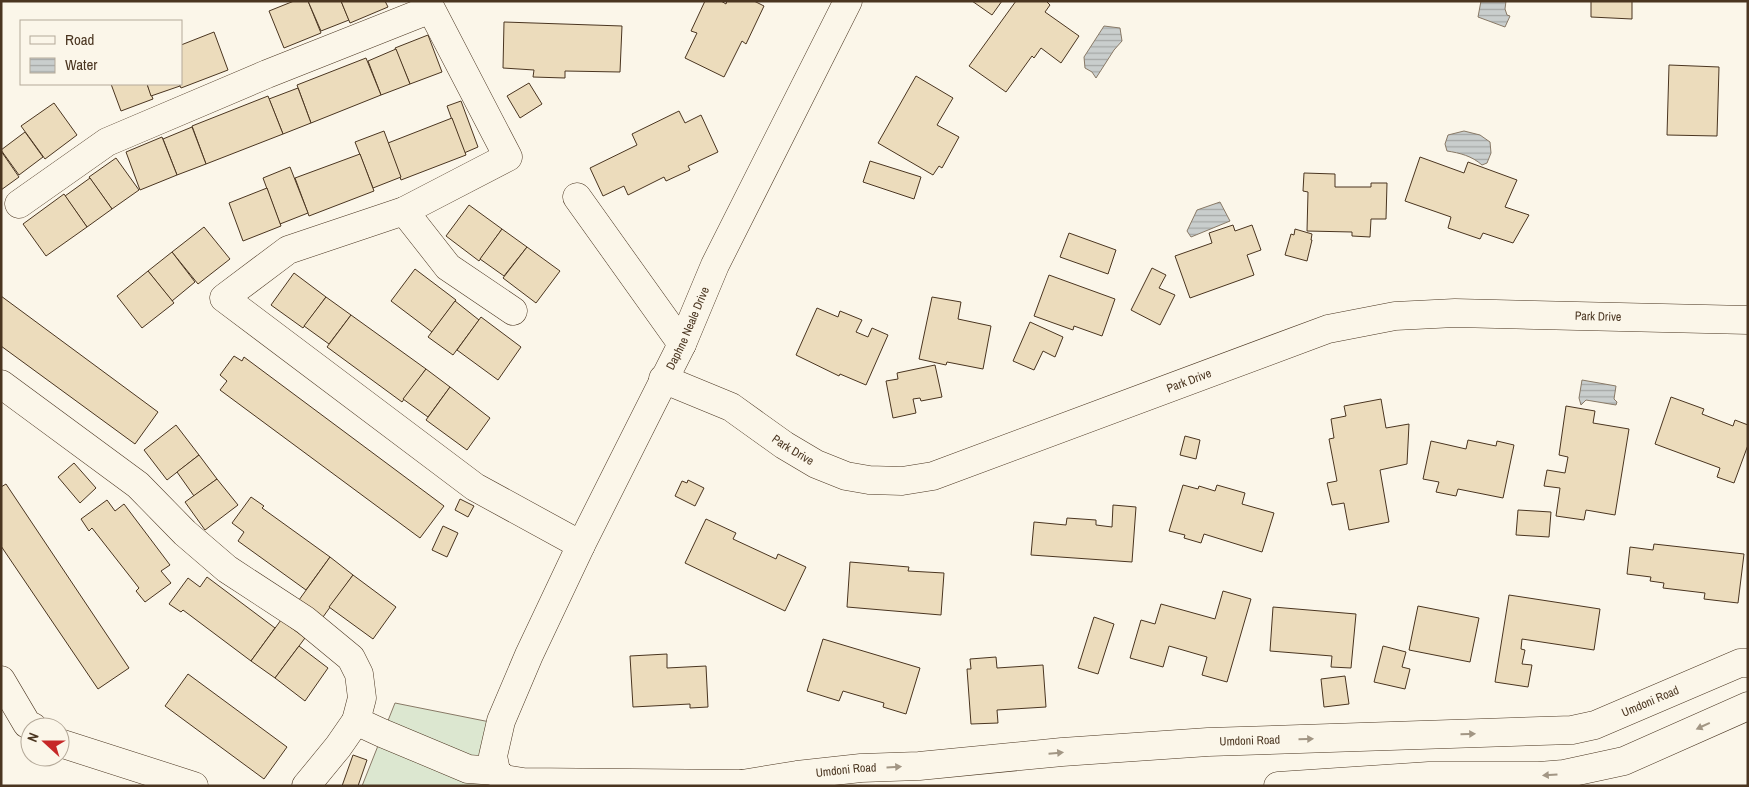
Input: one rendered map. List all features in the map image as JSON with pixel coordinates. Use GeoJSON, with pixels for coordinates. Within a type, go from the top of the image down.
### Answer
{"type":"FeatureCollection","features":[{"type":"Feature","properties":{"kind":"street","name":"Daphne Neale Drive"},"geometry":{"type":"LineString","coordinates":[[496,771],[493,756],[501,721],[529,655],[581,545],[682,344],[715,265],[848,1]]}},
{"type":"Feature","properties":{"kind":"street"},"geometry":{"type":"LineString","coordinates":[[20,204],[107,142],[266,74],[431,9],[508,157],[404,211],[288,250],[224,298],[475,487],[581,545]]}},
{"type":"Feature","properties":{"kind":"street"},"geometry":{"type":"LineString","coordinates":[[577,197],[682,344]]}},
{"type":"Feature","properties":{"kind":"street"},"geometry":{"type":"LineString","coordinates":[[404,211],[448,267],[513,311]]}},
{"type":"Feature","properties":{"kind":"street","name":"Park Drive"},"geometry":{"type":"LineString","coordinates":[[663,379],[731,407],[816,464],[846,476],[869,480],[902,481],[933,476],[1328,329],[1385,318],[1455,313],[1748,320]]}},
{"type":"Feature","properties":{"kind":"street"},"geometry":{"type":"LineString","coordinates":[[1,384],[138,485],[185,533],[227,569],[306,620],[351,658],[359,674],[362,698],[356,721],[338,747],[306,786]]}},
{"type":"Feature","properties":{"kind":"street","name":"Umdoni Road"},"geometry":{"type":"LineString","coordinates":[[496,771],[504,780],[523,782],[749,785],[797,775],[861,768],[918,766],[1043,754],[1208,742],[1572,730],[1595,725],[1740,663],[1748,663]]}},
{"type":"Feature","properties":{"kind":"street"},"geometry":{"type":"LineString","coordinates":[[1,680],[23,717]]}},
{"type":"Feature","properties":{"kind":"street"},"geometry":{"type":"LineString","coordinates":[[1278,786],[1429,776],[1539,776],[1564,774],[1624,761],[1748,706]]}},
{"type":"Feature","properties":{"kind":"street"},"geometry":{"type":"LineString","coordinates":[[356,721],[468,769],[496,771]]}},
{"type":"Feature","properties":{"kind":"street"},"geometry":{"type":"LineString","coordinates":[[70,746],[194,786]]}},
{"type":"Feature","properties":{"kind":"green space"},"geometry":{"type":"Polygon","coordinates":[[[395,703],[500,724],[494,773],[610,786],[362,786],[395,703]]]}},
{"type":"Feature","properties":{"kind":"water"},"geometry":{"type":"Polygon","coordinates":[[[1481,1],[1506,1],[1505,9],[1507,15],[1510,16],[1505,27],[1478,17],[1481,1]]]}},
{"type":"Feature","properties":{"kind":"water"},"geometry":{"type":"Polygon","coordinates":[[[1104,26],[1120,28],[1122,41],[1096,78],[1092,72],[1085,68],[1084,57],[1104,26]]]}},
{"type":"Feature","properties":{"kind":"water"},"geometry":{"type":"Polygon","coordinates":[[[1464,131],[1480,135],[1490,142],[1491,153],[1487,163],[1482,165],[1466,155],[1447,151],[1445,144],[1448,135],[1464,131]]]}},
{"type":"Feature","properties":{"kind":"water"},"geometry":{"type":"Polygon","coordinates":[[[1220,202],[1230,221],[1191,237],[1187,231],[1197,210],[1220,202]]]}},
{"type":"Feature","properties":{"kind":"water"},"geometry":{"type":"Polygon","coordinates":[[[1582,380],[1616,386],[1614,399],[1617,402],[1616,405],[1586,400],[1581,405],[1579,398],[1582,380]]]}},
{"type":"Feature","properties":{"kind":"building"},"geometry":{"type":"Polygon","coordinates":[[[294,1],[308,1],[321,33],[284,48],[269,11],[294,1]]]}},
{"type":"Feature","properties":{"kind":"building"},"geometry":{"type":"Polygon","coordinates":[[[308,1],[341,1],[349,20],[321,31],[308,1]]]}},
{"type":"Feature","properties":{"kind":"building"},"geometry":{"type":"Polygon","coordinates":[[[341,1],[385,1],[388,7],[350,23],[341,1]]]}},
{"type":"Feature","properties":{"kind":"building"},"geometry":{"type":"Polygon","coordinates":[[[705,1],[721,1],[726,4],[727,1],[754,1],[764,6],[746,44],[742,41],[724,77],[685,58],[697,33],[691,31],[705,1]]]}},
{"type":"Feature","properties":{"kind":"building"},"geometry":{"type":"Polygon","coordinates":[[[972,1],[1002,1],[992,15],[972,1]]]}},
{"type":"Feature","properties":{"kind":"building"},"geometry":{"type":"Polygon","coordinates":[[[1016,1],[1046,1],[1050,5],[1045,12],[1079,36],[1061,63],[1041,48],[1034,58],[1032,56],[1006,92],[969,66],[1016,1]]]}},
{"type":"Feature","properties":{"kind":"building"},"geometry":{"type":"Polygon","coordinates":[[[1591,1],[1632,1],[1632,19],[1591,17],[1591,1]]]}},
{"type":"Feature","properties":{"kind":"building"},"geometry":{"type":"Polygon","coordinates":[[[504,22],[622,26],[620,72],[565,71],[565,78],[533,77],[534,70],[503,68],[504,22]]]}},
{"type":"Feature","properties":{"kind":"building"},"geometry":{"type":"Polygon","coordinates":[[[214,32],[228,70],[181,88],[180,85],[182,85],[182,45],[214,32]]]}},
{"type":"Feature","properties":{"kind":"building"},"geometry":{"type":"Polygon","coordinates":[[[428,35],[442,72],[410,84],[395,48],[428,35]]]}},
{"type":"Feature","properties":{"kind":"building"},"geometry":{"type":"Polygon","coordinates":[[[396,49],[410,84],[381,95],[368,61],[396,49]]]}},
{"type":"Feature","properties":{"kind":"building"},"geometry":{"type":"Polygon","coordinates":[[[366,58],[381,95],[311,123],[297,85],[366,58]]]}},
{"type":"Feature","properties":{"kind":"building"},"geometry":{"type":"Polygon","coordinates":[[[1669,65],[1719,67],[1717,136],[1667,135],[1669,65]]]}},
{"type":"Feature","properties":{"kind":"building"},"geometry":{"type":"Polygon","coordinates":[[[916,76],[953,98],[937,125],[959,137],[942,168],[939,166],[933,175],[878,143],[916,76]]]}},
{"type":"Feature","properties":{"kind":"building"},"geometry":{"type":"Polygon","coordinates":[[[529,83],[542,104],[520,118],[507,96],[529,83]]]}},
{"type":"Feature","properties":{"kind":"building"},"geometry":{"type":"Polygon","coordinates":[[[111,85],[147,85],[153,99],[121,111],[111,85]]]}},
{"type":"Feature","properties":{"kind":"building"},"geometry":{"type":"Polygon","coordinates":[[[147,85],[180,86],[151,96],[147,85]]]}},
{"type":"Feature","properties":{"kind":"building"},"geometry":{"type":"Polygon","coordinates":[[[298,88],[311,123],[283,134],[269,99],[298,88]]]}},
{"type":"Feature","properties":{"kind":"building"},"geometry":{"type":"Polygon","coordinates":[[[268,96],[283,134],[206,164],[192,126],[268,96]]]}},
{"type":"Feature","properties":{"kind":"building"},"geometry":{"type":"Polygon","coordinates":[[[461,101],[478,147],[464,153],[447,106],[461,101]]]}},
{"type":"Feature","properties":{"kind":"building"},"geometry":{"type":"Polygon","coordinates":[[[54,103],[77,135],[45,159],[21,126],[54,103]]]}},
{"type":"Feature","properties":{"kind":"building"},"geometry":{"type":"Polygon","coordinates":[[[679,111],[685,123],[701,115],[718,152],[688,166],[690,170],[666,181],[664,177],[628,195],[624,186],[603,196],[590,168],[637,145],[632,134],[679,111]]]}},
{"type":"Feature","properties":{"kind":"building"},"geometry":{"type":"Polygon","coordinates":[[[452,118],[466,155],[401,180],[388,143],[452,118]]]}},
{"type":"Feature","properties":{"kind":"building"},"geometry":{"type":"Polygon","coordinates":[[[192,127],[206,164],[177,175],[163,139],[192,127]]]}},
{"type":"Feature","properties":{"kind":"building"},"geometry":{"type":"Polygon","coordinates":[[[384,131],[401,177],[373,188],[355,142],[384,131]]]}},
{"type":"Feature","properties":{"kind":"building"},"geometry":{"type":"Polygon","coordinates":[[[25,132],[43,157],[19,175],[1,150],[25,132]]]}},
{"type":"Feature","properties":{"kind":"building"},"geometry":{"type":"Polygon","coordinates":[[[162,137],[177,175],[140,190],[126,152],[162,137]]]}},
{"type":"Feature","properties":{"kind":"building"},"geometry":{"type":"Polygon","coordinates":[[[1,151],[19,177],[1,190],[1,151]]]}},
{"type":"Feature","properties":{"kind":"building"},"geometry":{"type":"Polygon","coordinates":[[[360,154],[374,191],[309,216],[295,178],[360,154]]]}},
{"type":"Feature","properties":{"kind":"building"},"geometry":{"type":"Polygon","coordinates":[[[1420,157],[1464,173],[1468,162],[1517,180],[1505,207],[1529,215],[1513,243],[1483,233],[1480,239],[1448,228],[1451,217],[1405,201],[1420,157]]]}},
{"type":"Feature","properties":{"kind":"building"},"geometry":{"type":"Polygon","coordinates":[[[116,158],[139,190],[112,209],[89,177],[116,158]]]}},
{"type":"Feature","properties":{"kind":"building"},"geometry":{"type":"Polygon","coordinates":[[[870,161],[921,177],[914,199],[863,182],[870,161]]]}},
{"type":"Feature","properties":{"kind":"building"},"geometry":{"type":"Polygon","coordinates":[[[290,167],[308,213],[280,224],[263,178],[290,167]]]}},
{"type":"Feature","properties":{"kind":"building"},"geometry":{"type":"Polygon","coordinates":[[[1304,173],[1335,174],[1335,187],[1371,187],[1371,183],[1387,183],[1386,219],[1371,219],[1370,237],[1352,236],[1352,232],[1307,231],[1308,192],[1303,191],[1304,173]]]}},
{"type":"Feature","properties":{"kind":"building"},"geometry":{"type":"Polygon","coordinates":[[[90,178],[112,209],[87,227],[65,196],[90,178]]]}},
{"type":"Feature","properties":{"kind":"building"},"geometry":{"type":"Polygon","coordinates":[[[267,188],[281,226],[243,241],[229,203],[267,188]]]}},
{"type":"Feature","properties":{"kind":"building"},"geometry":{"type":"Polygon","coordinates":[[[64,194],[87,227],[46,256],[23,224],[64,194]]]}},
{"type":"Feature","properties":{"kind":"building"},"geometry":{"type":"Polygon","coordinates":[[[469,205],[502,229],[479,261],[446,236],[469,205]]]}},
{"type":"Feature","properties":{"kind":"building"},"geometry":{"type":"Polygon","coordinates":[[[1233,225],[1235,231],[1252,225],[1261,250],[1247,255],[1254,275],[1190,298],[1175,256],[1212,243],[1209,233],[1233,225]]]}},
{"type":"Feature","properties":{"kind":"building"},"geometry":{"type":"Polygon","coordinates":[[[204,227],[230,259],[198,284],[172,252],[204,227]]]}},
{"type":"Feature","properties":{"kind":"building"},"geometry":{"type":"Polygon","coordinates":[[[502,229],[527,247],[504,276],[480,259],[502,229]]]}},
{"type":"Feature","properties":{"kind":"building"},"geometry":{"type":"Polygon","coordinates":[[[1295,229],[1312,234],[1307,261],[1285,255],[1291,234],[1294,235],[1295,229]]]}},
{"type":"Feature","properties":{"kind":"building"},"geometry":{"type":"Polygon","coordinates":[[[1069,233],[1116,250],[1108,274],[1060,257],[1069,233]]]}},
{"type":"Feature","properties":{"kind":"building"},"geometry":{"type":"Polygon","coordinates":[[[527,247],[560,271],[536,303],[503,278],[527,247]]]}},
{"type":"Feature","properties":{"kind":"building"},"geometry":{"type":"Polygon","coordinates":[[[172,252],[195,282],[172,301],[148,271],[172,252]]]}},
{"type":"Feature","properties":{"kind":"building"},"geometry":{"type":"Polygon","coordinates":[[[1152,268],[1166,275],[1159,288],[1175,295],[1160,325],[1131,310],[1152,268]]]}},
{"type":"Feature","properties":{"kind":"building"},"geometry":{"type":"Polygon","coordinates":[[[415,269],[456,300],[432,332],[391,301],[415,269]]]}},
{"type":"Feature","properties":{"kind":"building"},"geometry":{"type":"Polygon","coordinates":[[[148,271],[174,303],[142,328],[117,296],[148,271]]]}},
{"type":"Feature","properties":{"kind":"building"},"geometry":{"type":"Polygon","coordinates":[[[294,273],[326,297],[303,328],[271,305],[294,273]]]}},
{"type":"Feature","properties":{"kind":"building"},"geometry":{"type":"Polygon","coordinates":[[[1049,275],[1115,299],[1102,336],[1074,326],[1073,330],[1034,316],[1049,275]]]}},
{"type":"Feature","properties":{"kind":"building"},"geometry":{"type":"Polygon","coordinates":[[[1,296],[158,412],[135,444],[1,346],[1,296]]]}},
{"type":"Feature","properties":{"kind":"building"},"geometry":{"type":"Polygon","coordinates":[[[326,297],[351,315],[329,344],[304,326],[326,297]]]}},
{"type":"Feature","properties":{"kind":"building"},"geometry":{"type":"Polygon","coordinates":[[[932,297],[961,302],[958,319],[991,326],[983,369],[947,362],[946,365],[919,359],[932,297]]]}},
{"type":"Feature","properties":{"kind":"building"},"geometry":{"type":"Polygon","coordinates":[[[455,301],[479,320],[453,355],[428,337],[455,301]]]}},
{"type":"Feature","properties":{"kind":"building"},"geometry":{"type":"Polygon","coordinates":[[[817,308],[838,317],[840,311],[862,320],[856,332],[868,337],[872,328],[888,335],[866,385],[840,374],[839,376],[796,355],[817,308]]]}},
{"type":"Feature","properties":{"kind":"building"},"geometry":{"type":"Polygon","coordinates":[[[351,315],[426,369],[402,402],[327,347],[351,315]]]}},
{"type":"Feature","properties":{"kind":"building"},"geometry":{"type":"Polygon","coordinates":[[[481,317],[521,347],[498,380],[457,350],[481,317]]]}},
{"type":"Feature","properties":{"kind":"building"},"geometry":{"type":"Polygon","coordinates":[[[1030,322],[1063,337],[1055,357],[1043,351],[1034,370],[1013,361],[1030,322]]]}},
{"type":"Feature","properties":{"kind":"building"},"geometry":{"type":"Polygon","coordinates":[[[234,356],[242,361],[244,357],[444,506],[420,538],[220,390],[227,381],[220,375],[234,356]]]}},
{"type":"Feature","properties":{"kind":"building"},"geometry":{"type":"Polygon","coordinates":[[[935,365],[942,397],[921,401],[920,398],[913,399],[916,413],[893,418],[886,381],[898,379],[897,373],[935,365]]]}},
{"type":"Feature","properties":{"kind":"building"},"geometry":{"type":"Polygon","coordinates":[[[426,369],[450,387],[428,417],[403,399],[426,369]]]}},
{"type":"Feature","properties":{"kind":"building"},"geometry":{"type":"Polygon","coordinates":[[[450,387],[490,418],[467,450],[426,420],[450,387]]]}},
{"type":"Feature","properties":{"kind":"building"},"geometry":{"type":"Polygon","coordinates":[[[1671,397],[1704,409],[1702,414],[1733,426],[1735,420],[1748,425],[1748,445],[1734,483],[1717,477],[1720,468],[1655,444],[1671,397]]]}},
{"type":"Feature","properties":{"kind":"building"},"geometry":{"type":"Polygon","coordinates":[[[1381,399],[1386,428],[1409,424],[1407,464],[1380,470],[1389,522],[1349,530],[1344,503],[1332,505],[1327,483],[1337,481],[1329,439],[1334,438],[1331,419],[1346,416],[1344,406],[1381,399]]]}},
{"type":"Feature","properties":{"kind":"building"},"geometry":{"type":"Polygon","coordinates":[[[1566,406],[1595,411],[1593,423],[1629,429],[1615,515],[1586,510],[1584,520],[1556,516],[1560,488],[1544,486],[1547,470],[1565,473],[1568,457],[1559,455],[1566,406]]]}},
{"type":"Feature","properties":{"kind":"building"},"geometry":{"type":"Polygon","coordinates":[[[176,425],[199,455],[167,480],[144,450],[176,425]]]}},
{"type":"Feature","properties":{"kind":"building"},"geometry":{"type":"Polygon","coordinates":[[[1185,436],[1200,440],[1196,459],[1180,455],[1185,436]]]}},
{"type":"Feature","properties":{"kind":"building"},"geometry":{"type":"Polygon","coordinates":[[[1468,440],[1496,446],[1497,441],[1514,445],[1503,498],[1458,489],[1456,496],[1436,492],[1439,482],[1423,479],[1431,441],[1466,449],[1468,440]]]}},
{"type":"Feature","properties":{"kind":"building"},"geometry":{"type":"Polygon","coordinates":[[[199,455],[217,479],[194,496],[177,472],[199,455]]]}},
{"type":"Feature","properties":{"kind":"building"},"geometry":{"type":"Polygon","coordinates":[[[74,463],[96,488],[80,503],[58,477],[74,463]]]}},
{"type":"Feature","properties":{"kind":"building"},"geometry":{"type":"Polygon","coordinates":[[[217,479],[238,505],[205,530],[185,502],[217,479]]]}},
{"type":"Feature","properties":{"kind":"building"},"geometry":{"type":"Polygon","coordinates":[[[688,480],[704,488],[695,506],[675,496],[682,481],[687,483],[688,480]]]}},
{"type":"Feature","properties":{"kind":"building"},"geometry":{"type":"Polygon","coordinates":[[[6,484],[129,668],[98,689],[1,546],[1,487],[6,484]]]}},
{"type":"Feature","properties":{"kind":"building"},"geometry":{"type":"Polygon","coordinates":[[[1183,485],[1198,489],[1199,486],[1215,491],[1217,485],[1245,493],[1242,504],[1274,513],[1262,552],[1204,534],[1201,543],[1184,538],[1185,535],[1169,531],[1183,485]]]}},
{"type":"Feature","properties":{"kind":"building"},"geometry":{"type":"Polygon","coordinates":[[[251,497],[264,506],[262,508],[330,557],[306,590],[238,541],[244,532],[232,523],[251,497]]]}},
{"type":"Feature","properties":{"kind":"building"},"geometry":{"type":"Polygon","coordinates":[[[460,499],[474,506],[468,517],[455,510],[460,499]]]}},
{"type":"Feature","properties":{"kind":"building"},"geometry":{"type":"Polygon","coordinates":[[[107,500],[115,511],[124,504],[170,565],[161,571],[171,583],[145,602],[136,591],[139,588],[92,528],[89,531],[81,519],[107,500]]]}},
{"type":"Feature","properties":{"kind":"building"},"geometry":{"type":"Polygon","coordinates":[[[1113,505],[1136,507],[1132,562],[1031,555],[1034,522],[1066,525],[1067,518],[1096,520],[1096,525],[1112,527],[1113,505]]]}},
{"type":"Feature","properties":{"kind":"building"},"geometry":{"type":"Polygon","coordinates":[[[1518,510],[1551,512],[1549,537],[1516,535],[1518,510]]]}},
{"type":"Feature","properties":{"kind":"building"},"geometry":{"type":"Polygon","coordinates":[[[706,519],[736,533],[733,539],[776,559],[778,554],[806,567],[785,611],[685,563],[706,519]]]}},
{"type":"Feature","properties":{"kind":"building"},"geometry":{"type":"Polygon","coordinates":[[[443,526],[458,533],[447,557],[432,550],[443,526]]]}},
{"type":"Feature","properties":{"kind":"building"},"geometry":{"type":"Polygon","coordinates":[[[1654,544],[1744,554],[1738,603],[1704,599],[1705,593],[1663,588],[1664,583],[1650,581],[1651,577],[1627,574],[1630,547],[1653,550],[1654,544]]]}},
{"type":"Feature","properties":{"kind":"building"},"geometry":{"type":"Polygon","coordinates":[[[330,557],[353,575],[323,617],[299,600],[330,557]]]}},
{"type":"Feature","properties":{"kind":"building"},"geometry":{"type":"Polygon","coordinates":[[[850,562],[909,567],[908,571],[944,573],[941,615],[847,607],[850,562]]]}},
{"type":"Feature","properties":{"kind":"building"},"geometry":{"type":"Polygon","coordinates":[[[353,575],[396,607],[373,639],[329,607],[353,575]]]}},
{"type":"Feature","properties":{"kind":"building"},"geometry":{"type":"Polygon","coordinates":[[[207,577],[275,628],[251,661],[183,610],[181,612],[169,604],[188,578],[200,587],[207,577]]]}},
{"type":"Feature","properties":{"kind":"building"},"geometry":{"type":"Polygon","coordinates":[[[1223,591],[1251,599],[1227,682],[1202,675],[1207,657],[1169,646],[1163,667],[1130,658],[1141,620],[1155,624],[1161,604],[1215,619],[1223,591]]]}},
{"type":"Feature","properties":{"kind":"building"},"geometry":{"type":"Polygon","coordinates":[[[1509,595],[1600,609],[1594,650],[1522,639],[1521,649],[1525,650],[1522,664],[1532,665],[1528,687],[1495,682],[1509,595]]]}},
{"type":"Feature","properties":{"kind":"building"},"geometry":{"type":"Polygon","coordinates":[[[1418,606],[1479,618],[1470,662],[1409,650],[1418,606]]]}},
{"type":"Feature","properties":{"kind":"building"},"geometry":{"type":"Polygon","coordinates":[[[1273,607],[1356,614],[1351,668],[1331,667],[1332,656],[1270,651],[1273,607]]]}},
{"type":"Feature","properties":{"kind":"building"},"geometry":{"type":"Polygon","coordinates":[[[1094,617],[1114,624],[1098,674],[1078,668],[1094,617]]]}},
{"type":"Feature","properties":{"kind":"building"},"geometry":{"type":"Polygon","coordinates":[[[281,620],[305,638],[275,678],[251,661],[281,620]]]}},
{"type":"Feature","properties":{"kind":"building"},"geometry":{"type":"Polygon","coordinates":[[[823,639],[920,668],[906,714],[883,707],[884,703],[843,691],[839,701],[807,691],[823,639]]]}},
{"type":"Feature","properties":{"kind":"building"},"geometry":{"type":"Polygon","coordinates":[[[299,646],[328,668],[305,701],[275,678],[299,646]]]}},
{"type":"Feature","properties":{"kind":"building"},"geometry":{"type":"Polygon","coordinates":[[[1383,646],[1406,652],[1402,667],[1410,669],[1405,689],[1374,682],[1383,646]]]}},
{"type":"Feature","properties":{"kind":"building"},"geometry":{"type":"Polygon","coordinates":[[[667,654],[667,668],[706,666],[708,707],[690,708],[690,704],[633,707],[630,656],[667,654]]]}},
{"type":"Feature","properties":{"kind":"building"},"geometry":{"type":"Polygon","coordinates":[[[996,657],[997,668],[1043,665],[1046,707],[997,710],[998,723],[971,724],[967,669],[971,669],[970,659],[996,657]]]}},
{"type":"Feature","properties":{"kind":"building"},"geometry":{"type":"Polygon","coordinates":[[[188,674],[287,747],[264,779],[165,706],[188,674]]]}},
{"type":"Feature","properties":{"kind":"building"},"geometry":{"type":"Polygon","coordinates":[[[1345,676],[1349,704],[1324,707],[1321,679],[1345,676]]]}},
{"type":"Feature","properties":{"kind":"building"},"geometry":{"type":"Polygon","coordinates":[[[353,755],[367,760],[358,786],[342,786],[353,755]]]}}]}
